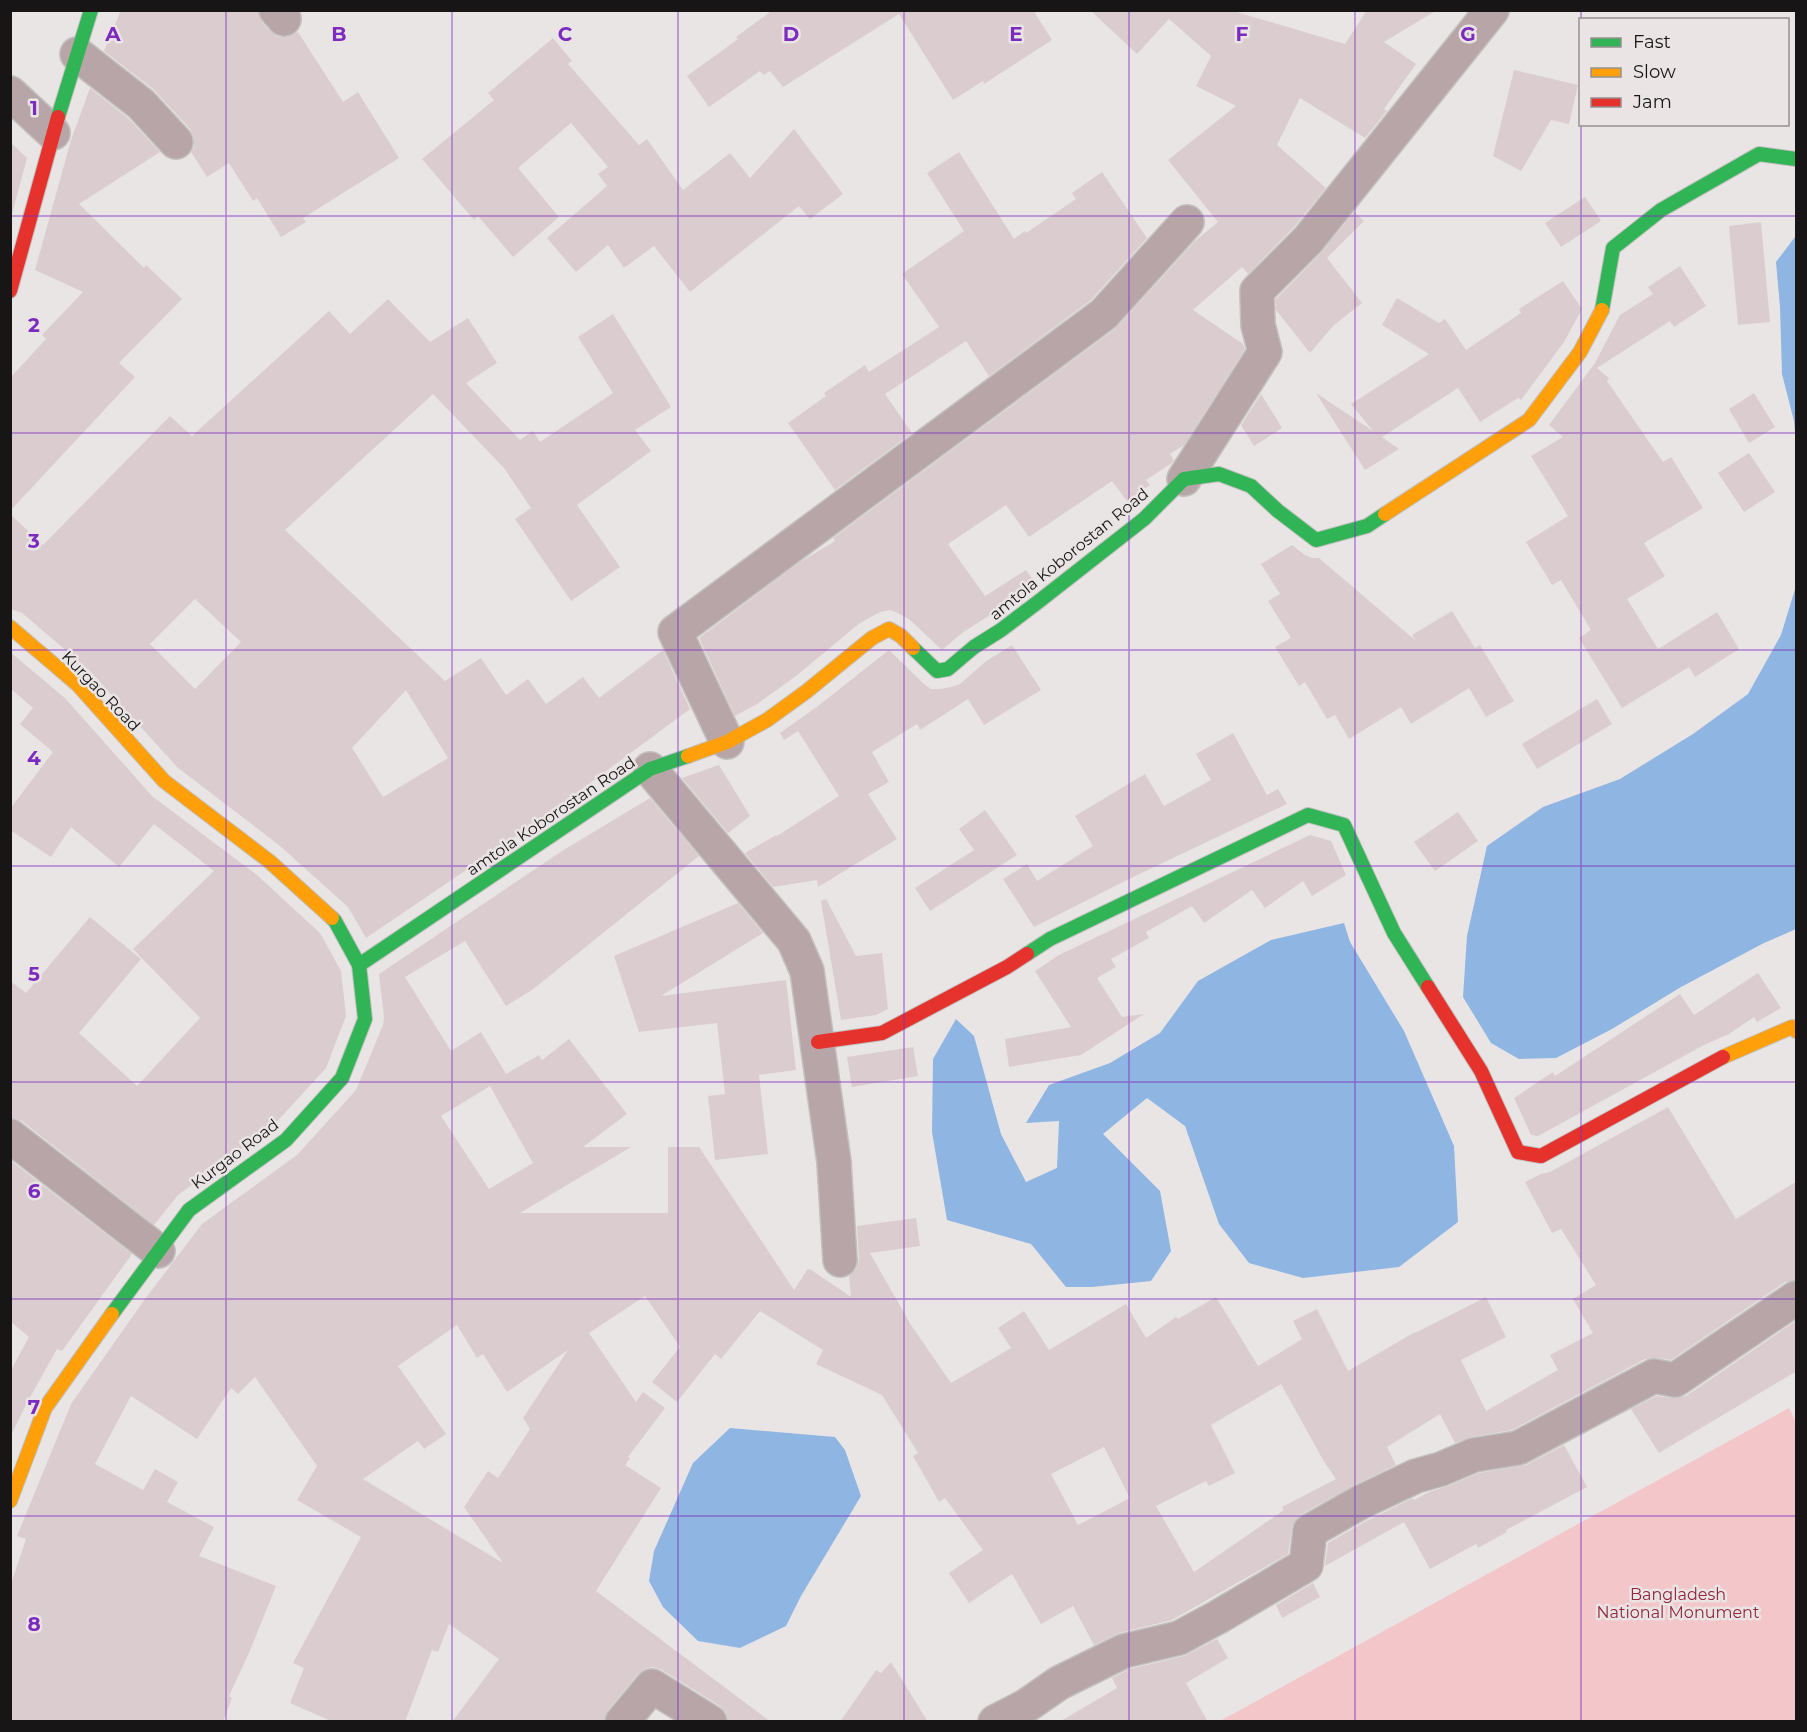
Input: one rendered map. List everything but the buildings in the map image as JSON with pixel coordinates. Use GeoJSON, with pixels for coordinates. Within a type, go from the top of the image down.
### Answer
{"type":"FeatureCollection","features":[{"type":"Feature","properties":{"kind":"street"},"geometry":{"type":"LineString","coordinates":[[10,291],[53,133],[91,10]]}},
{"type":"Feature","properties":{"kind":"street"},"geometry":{"type":"LineString","coordinates":[[1184,479],[1265,352],[1258,325],[1257,291],[1308,240],[1492,10]]}},
{"type":"Feature","properties":{"kind":"street"},"geometry":{"type":"LineString","coordinates":[[77,54],[141,104],[176,142]]}},
{"type":"Feature","properties":{"kind":"street"},"geometry":{"type":"LineString","coordinates":[[10,93],[53,133]]}},
{"type":"Feature","properties":{"kind":"street"},"geometry":{"type":"LineString","coordinates":[[1184,479],[1219,474],[1251,486],[1278,511],[1316,540],[1367,526],[1529,420],[1580,352],[1602,311],[1613,248],[1661,210],[1758,154],[1797,159]]}},
{"type":"Feature","properties":{"kind":"street"},"geometry":{"type":"LineString","coordinates":[[727,742],[675,632],[1104,314],[1187,222]]}},
{"type":"Feature","properties":{"kind":"street","name":"amtola Koborostan Road"},"geometry":{"type":"LineString","coordinates":[[359,965],[650,769],[727,742],[767,720],[872,638],[889,629],[901,636],[938,670],[948,669],[1144,519],[1184,479]]}},
{"type":"Feature","properties":{"kind":"street","name":"Kurgao Road"},"geometry":{"type":"LineString","coordinates":[[10,627],[78,686],[164,781],[269,861],[335,921],[359,965],[365,1019],[342,1078],[286,1140],[189,1210],[158,1251],[45,1408],[10,1501]]}},
{"type":"Feature","properties":{"kind":"street"},"geometry":{"type":"LineString","coordinates":[[650,769],[794,942],[807,971],[834,1162],[840,1260]]}},
{"type":"Feature","properties":{"kind":"street"},"geometry":{"type":"LineString","coordinates":[[818,1042],[882,1033],[1007,968],[1050,939],[1308,815],[1344,825],[1394,933],[1481,1071],[1518,1152],[1541,1156],[1713,1061],[1792,1027],[1797,1031]]}},
{"type":"Feature","properties":{"kind":"street"},"geometry":{"type":"LineString","coordinates":[[10,1136],[158,1251]]}},
{"type":"Feature","properties":{"kind":"street"},"geometry":{"type":"LineString","coordinates":[[995,1722],[1026,1706],[1059,1683],[1083,1670],[1124,1651],[1179,1638],[1272,1586],[1306,1565],[1310,1531],[1359,1503],[1416,1476],[1441,1469],[1474,1455],[1518,1448],[1654,1376],[1674,1380],[1797,1298]]}},
{"type":"Feature","properties":{"kind":"street"},"geometry":{"type":"LineString","coordinates":[[622,1722],[652,1686],[710,1722]]}},
{"type":"Feature","properties":{"kind":"green space","name":"Bangladesh National Monument"},"geometry":{"type":"Polygon","coordinates":[[[1789,1408],[1796,1422],[1796,1721],[1220,1721],[1789,1408]]]}},
{"type":"Feature","properties":{"kind":"water"},"geometry":{"type":"Polygon","coordinates":[[[1795,237],[1796,444],[1794,421],[1782,374],[1776,262],[1795,237]]]}},
{"type":"Feature","properties":{"kind":"water"},"geometry":{"type":"Polygon","coordinates":[[[1796,586],[1796,929],[1762,944],[1681,987],[1612,1029],[1556,1058],[1519,1059],[1491,1043],[1463,997],[1467,936],[1487,846],[1543,807],[1620,779],[1693,734],[1748,694],[1781,635],[1796,586]]]}},
{"type":"Feature","properties":{"kind":"water"},"geometry":{"type":"Polygon","coordinates":[[[1344,923],[1350,942],[1404,1031],[1454,1146],[1458,1222],[1399,1267],[1303,1278],[1249,1263],[1219,1224],[1185,1126],[1147,1098],[1103,1134],[1160,1191],[1171,1251],[1151,1281],[1092,1287],[1066,1287],[1031,1244],[947,1220],[932,1132],[933,1059],[956,1019],[974,1036],[1001,1134],[1026,1182],[1057,1168],[1059,1121],[1026,1123],[1049,1085],[1110,1063],[1160,1033],[1198,981],[1271,940],[1344,923]]]}},
{"type":"Feature","properties":{"kind":"water"},"geometry":{"type":"Polygon","coordinates":[[[730,1428],[835,1437],[845,1450],[861,1496],[801,1596],[786,1626],[740,1648],[698,1641],[663,1607],[649,1581],[654,1551],[693,1463],[730,1428]]]}},
{"type":"Feature","properties":{"kind":"traffic: fast"},"geometry":{"type":"LineString","coordinates":[[58,117],[91,10]]}},
{"type":"Feature","properties":{"kind":"traffic: fast"},"geometry":{"type":"LineString","coordinates":[[1602,310],[1613,248],[1661,210],[1759,154],[1796,159]]}},
{"type":"Feature","properties":{"kind":"traffic: fast"},"geometry":{"type":"LineString","coordinates":[[913,648],[937,671],[948,669],[1144,519],[1184,479],[1219,474],[1251,486],[1278,511],[1316,540],[1367,526],[1385,514]]}},
{"type":"Feature","properties":{"kind":"traffic: fast"},"geometry":{"type":"LineString","coordinates":[[359,965],[650,769],[688,756]]}},
{"type":"Feature","properties":{"kind":"traffic: fast"},"geometry":{"type":"LineString","coordinates":[[1027,954],[1050,939],[1308,815],[1344,825],[1394,933],[1428,987]]}},
{"type":"Feature","properties":{"kind":"traffic: fast"},"geometry":{"type":"LineString","coordinates":[[112,1314],[189,1210],[286,1140],[342,1078],[365,1019],[359,965],[332,918]]}},
{"type":"Feature","properties":{"kind":"traffic: slow"},"geometry":{"type":"LineString","coordinates":[[1385,514],[1529,420],[1580,352],[1602,310]]}},
{"type":"Feature","properties":{"kind":"traffic: slow"},"geometry":{"type":"LineString","coordinates":[[10,627],[78,685],[164,781],[269,861],[332,918]]}},
{"type":"Feature","properties":{"kind":"traffic: slow"},"geometry":{"type":"LineString","coordinates":[[688,756],[727,742],[767,720],[872,638],[889,629],[901,636],[913,648]]}},
{"type":"Feature","properties":{"kind":"traffic: slow"},"geometry":{"type":"LineString","coordinates":[[1723,1057],[1792,1027],[1796,1031]]}},
{"type":"Feature","properties":{"kind":"traffic: slow"},"geometry":{"type":"LineString","coordinates":[[10,1501],[45,1408],[112,1314]]}},
{"type":"Feature","properties":{"kind":"traffic: jam"},"geometry":{"type":"LineString","coordinates":[[10,291],[58,117]]}},
{"type":"Feature","properties":{"kind":"traffic: jam"},"geometry":{"type":"LineString","coordinates":[[818,1042],[882,1033],[1007,967],[1027,954]]}},
{"type":"Feature","properties":{"kind":"traffic: jam"},"geometry":{"type":"LineString","coordinates":[[1428,987],[1481,1071],[1518,1152],[1541,1156],[1723,1057]]}}]}
